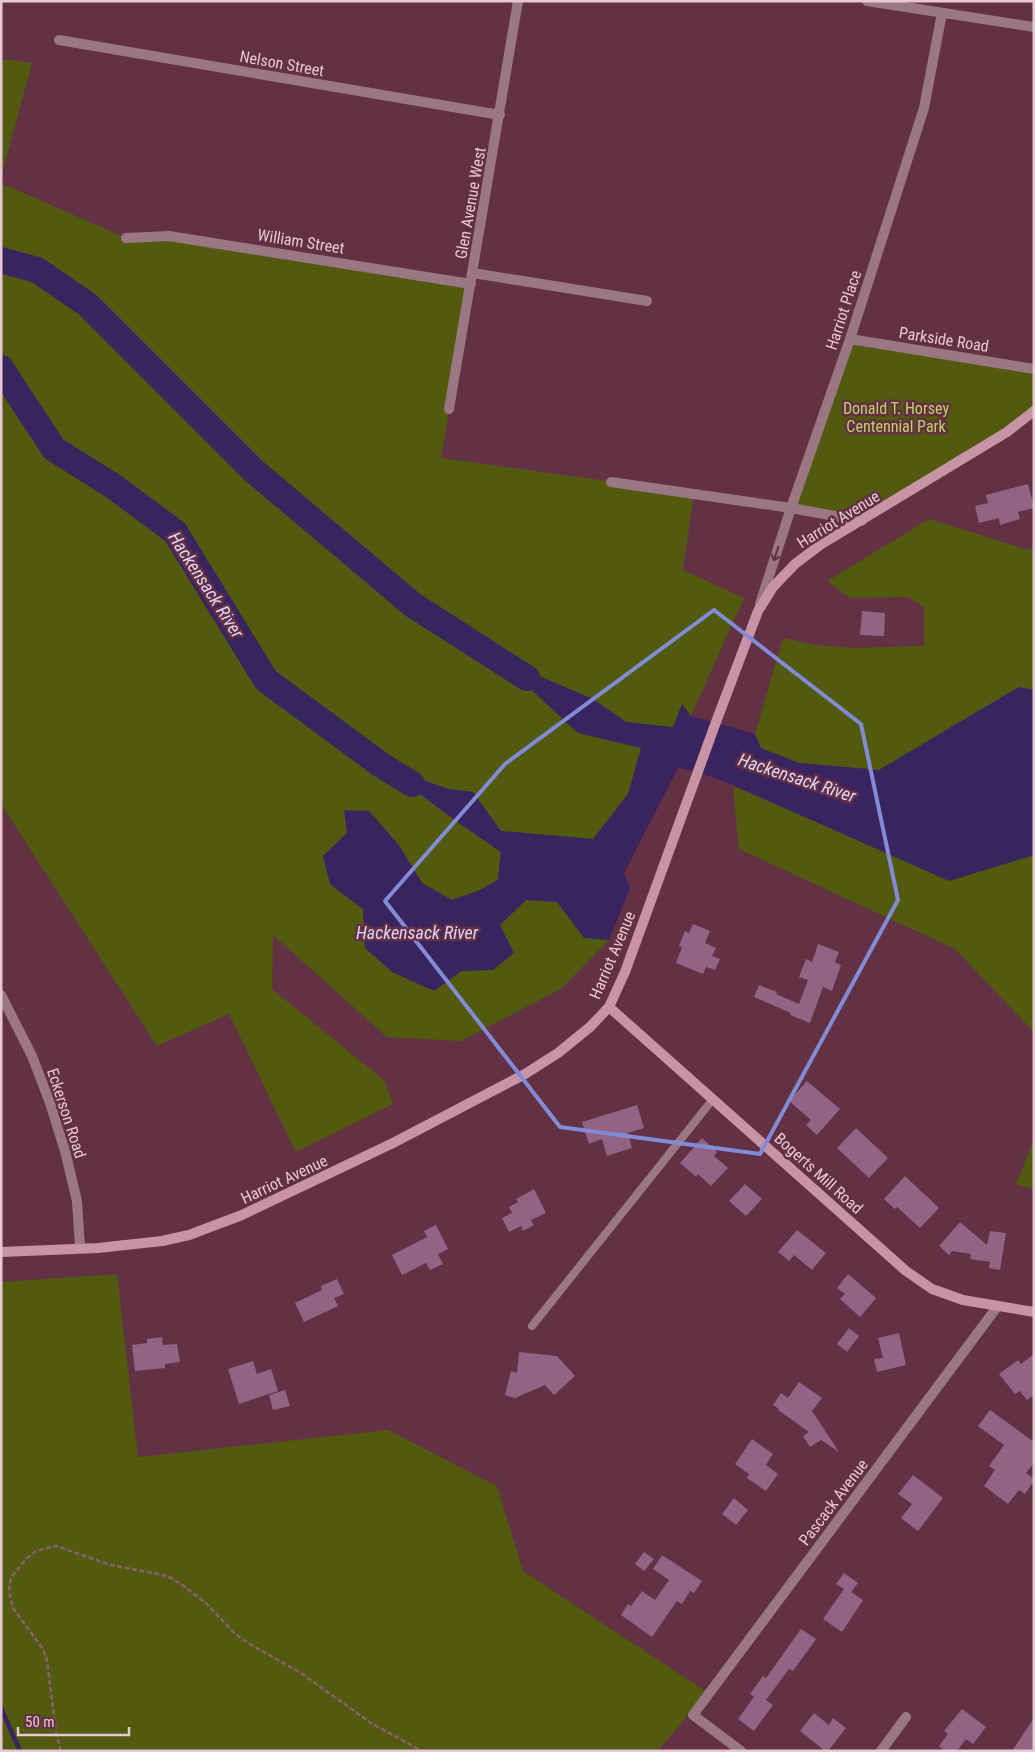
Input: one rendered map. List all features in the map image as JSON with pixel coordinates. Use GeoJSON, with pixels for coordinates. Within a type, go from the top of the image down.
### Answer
{"type":"FeatureCollection","features":[{"type":"Feature","properties":{"kind":"street","name":"Glen Avenue West"},"geometry":{"type":"LineString","coordinates":[[449,409],[518,1]]}},
{"type":"Feature","properties":{"kind":"street"},"geometry":{"type":"LineString","coordinates":[[867,1],[1034,27]]}},
{"type":"Feature","properties":{"kind":"street","name":"Harriot Place"},"geometry":{"type":"LineString","coordinates":[[758,611],[791,508],[850,339],[924,108],[942,13]]}},
{"type":"Feature","properties":{"kind":"street","name":"Nelson Street"},"geometry":{"type":"LineString","coordinates":[[59,40],[500,115]]}},
{"type":"Feature","properties":{"kind":"street","name":"William Street"},"geometry":{"type":"LineString","coordinates":[[126,238],[170,236],[647,301]]}},
{"type":"Feature","properties":{"kind":"street","name":"Parkside Road"},"geometry":{"type":"LineString","coordinates":[[850,339],[1034,369]]}},
{"type":"Feature","properties":{"kind":"street","name":"Harriot Avenue"},"geometry":{"type":"LineString","coordinates":[[1,1252],[162,1241],[189,1235],[242,1215],[393,1143],[525,1074],[558,1053],[590,1027],[609,1007],[624,972],[758,611],[773,587],[795,564],[820,545],[1007,432],[1034,410]]}},
{"type":"Feature","properties":{"kind":"street"},"geometry":{"type":"LineString","coordinates":[[610,482],[791,508],[862,521]]}},
{"type":"Feature","properties":{"kind":"street","name":"Eckerson Road"},"geometry":{"type":"LineString","coordinates":[[1,995],[32,1056],[63,1143],[77,1201],[80,1248]]}},
{"type":"Feature","properties":{"kind":"street","name":"Bogerts Mill Road"},"geometry":{"type":"LineString","coordinates":[[609,1007],[906,1271],[932,1289],[962,1300],[1034,1312]]}},
{"type":"Feature","properties":{"kind":"street","name":"Pascack Avenue"},"geometry":{"type":"LineString","coordinates":[[741,1751],[693,1715],[997,1306]]}},
{"type":"Feature","properties":{"kind":"street"},"geometry":{"type":"LineString","coordinates":[[881,1751],[906,1717]]}},
{"type":"Feature","properties":{"kind":"lane"},"geometry":{"type":"LineString","coordinates":[[532,1326],[713,1099]]}},
{"type":"Feature","properties":{"kind":"path"},"geometry":{"type":"LineString","coordinates":[[61,1751],[56,1733],[44,1649],[13,1608],[9,1592],[13,1575],[27,1558],[36,1551],[56,1546],[111,1565],[168,1576],[182,1584],[207,1604],[233,1632],[248,1643],[301,1673],[370,1723],[422,1751]]}},
{"type":"Feature","properties":{"kind":"highlighted area"},"geometry":{"type":"Polygon","coordinates":[[[714,610],[861,724],[898,900],[760,1154],[560,1127],[385,901],[505,764],[714,610]]]}},
{"type":"Feature","properties":{"kind":"green space"},"geometry":{"type":"Polygon","coordinates":[[[1,59],[32,63],[1,178],[1,59]]]}},
{"type":"Feature","properties":{"kind":"green space"},"geometry":{"type":"Polygon","coordinates":[[[1,183],[126,238],[170,236],[471,284],[441,458],[694,493],[683,570],[744,598],[691,716],[682,705],[673,728],[626,722],[593,699],[499,659],[578,733],[642,747],[628,794],[593,839],[501,831],[472,792],[448,789],[383,766],[501,852],[498,880],[478,891],[452,900],[422,883],[398,844],[347,833],[323,856],[330,884],[363,909],[365,948],[434,991],[461,971],[493,970],[500,925],[526,900],[557,902],[584,937],[609,940],[561,989],[461,1041],[387,1037],[273,935],[272,989],[385,1081],[393,1104],[296,1152],[229,1014],[157,1046],[1,804],[1,183]]]}},
{"type":"Feature","properties":{"kind":"green space","name":"Donald T. Horsey Centennial Park"},"geometry":{"type":"Polygon","coordinates":[[[850,339],[1034,369],[1034,411],[862,521],[791,508],[850,339]]]}},
{"type":"Feature","properties":{"kind":"green space"},"geometry":{"type":"Polygon","coordinates":[[[929,519],[1028,550],[1034,548],[1034,690],[1019,687],[879,770],[799,763],[760,748],[755,734],[783,638],[816,645],[851,648],[924,646],[924,607],[908,597],[850,598],[827,581],[929,519]]]}},
{"type":"Feature","properties":{"kind":"green space"},"geometry":{"type":"Polygon","coordinates":[[[733,786],[949,880],[1034,855],[1034,1032],[955,949],[739,849],[733,786]]]}},
{"type":"Feature","properties":{"kind":"green space"},"geometry":{"type":"Polygon","coordinates":[[[1034,1140],[1034,1189],[1016,1184],[1034,1140]]]}},
{"type":"Feature","properties":{"kind":"green space"},"geometry":{"type":"Polygon","coordinates":[[[117,1274],[138,1457],[388,1430],[497,1486],[523,1571],[707,1692],[658,1751],[1,1751],[1,1282],[117,1274]]]}},
{"type":"Feature","properties":{"kind":"water"},"geometry":{"type":"Polygon","coordinates":[[[497,658],[593,699],[626,722],[673,727],[682,704],[691,716],[755,734],[761,748],[799,763],[879,770],[1019,687],[1034,690],[1034,855],[949,881],[733,785],[696,771],[678,768],[624,873],[630,888],[609,940],[584,938],[557,902],[526,900],[500,925],[514,953],[493,970],[461,971],[434,991],[392,972],[365,948],[363,909],[330,884],[323,856],[347,833],[344,810],[369,811],[398,844],[422,883],[452,900],[478,891],[498,880],[501,852],[381,765],[448,789],[473,792],[501,831],[593,839],[628,794],[641,748],[578,733],[497,658]]]}},
{"type":"Feature","properties":{"kind":"building"},"geometry":{"type":"Polygon","coordinates":[[[1028,484],[1034,508],[1018,512],[1020,519],[1000,525],[999,518],[979,523],[975,506],[988,503],[986,495],[1028,484]]]}},
{"type":"Feature","properties":{"kind":"building"},"geometry":{"type":"Polygon","coordinates":[[[862,611],[885,613],[884,636],[860,635],[862,611]]]}},
{"type":"Feature","properties":{"kind":"building"},"geometry":{"type":"Polygon","coordinates":[[[693,924],[710,931],[705,943],[716,948],[712,956],[720,959],[715,970],[706,967],[703,974],[676,963],[682,947],[679,946],[685,931],[689,933],[693,924]]]}},
{"type":"Feature","properties":{"kind":"building"},"geometry":{"type":"Polygon","coordinates":[[[818,944],[839,952],[835,962],[841,965],[832,991],[823,987],[810,1023],[754,997],[759,985],[799,1004],[808,980],[799,977],[806,959],[812,962],[818,944]]]}},
{"type":"Feature","properties":{"kind":"building"},"geometry":{"type":"Polygon","coordinates":[[[807,1081],[840,1109],[817,1135],[806,1125],[811,1120],[789,1101],[807,1081]]]}},
{"type":"Feature","properties":{"kind":"building"},"geometry":{"type":"Polygon","coordinates":[[[637,1105],[644,1128],[628,1133],[632,1148],[607,1156],[602,1139],[589,1144],[582,1122],[637,1105]]]}},
{"type":"Feature","properties":{"kind":"building"},"geometry":{"type":"Polygon","coordinates":[[[856,1128],[888,1158],[869,1178],[837,1148],[856,1128]]]}},
{"type":"Feature","properties":{"kind":"building"},"geometry":{"type":"Polygon","coordinates":[[[702,1138],[717,1152],[714,1156],[728,1168],[711,1186],[698,1174],[696,1177],[680,1163],[702,1138]]]}},
{"type":"Feature","properties":{"kind":"building"},"geometry":{"type":"Polygon","coordinates":[[[905,1176],[939,1208],[920,1228],[897,1207],[895,1209],[884,1199],[905,1176]]]}},
{"type":"Feature","properties":{"kind":"building"},"geometry":{"type":"Polygon","coordinates":[[[745,1184],[762,1199],[746,1216],[729,1201],[745,1184]]]}},
{"type":"Feature","properties":{"kind":"building"},"geometry":{"type":"Polygon","coordinates":[[[534,1189],[546,1213],[531,1220],[534,1225],[523,1231],[521,1226],[509,1232],[502,1218],[512,1213],[509,1207],[518,1202],[516,1199],[534,1189]]]}},
{"type":"Feature","properties":{"kind":"building"},"geometry":{"type":"Polygon","coordinates":[[[960,1222],[987,1245],[990,1231],[1006,1233],[1000,1270],[989,1268],[990,1262],[970,1259],[971,1254],[952,1251],[949,1255],[939,1246],[960,1222]]]}},
{"type":"Feature","properties":{"kind":"building"},"geometry":{"type":"Polygon","coordinates":[[[436,1225],[448,1249],[438,1254],[443,1264],[430,1270],[426,1263],[402,1275],[392,1255],[427,1237],[424,1231],[436,1225]]]}},
{"type":"Feature","properties":{"kind":"building"},"geometry":{"type":"Polygon","coordinates":[[[797,1230],[826,1253],[812,1270],[794,1255],[789,1261],[778,1252],[797,1230]]]}},
{"type":"Feature","properties":{"kind":"building"},"geometry":{"type":"Polygon","coordinates":[[[848,1274],[876,1298],[860,1317],[840,1299],[845,1294],[837,1288],[848,1274]]]}},
{"type":"Feature","properties":{"kind":"building"},"geometry":{"type":"Polygon","coordinates":[[[337,1279],[344,1294],[334,1298],[338,1306],[304,1322],[295,1303],[322,1290],[321,1286],[337,1279]]]}},
{"type":"Feature","properties":{"kind":"building"},"geometry":{"type":"Polygon","coordinates":[[[849,1328],[859,1336],[847,1352],[837,1344],[849,1328]]]}},
{"type":"Feature","properties":{"kind":"building"},"geometry":{"type":"Polygon","coordinates":[[[899,1333],[906,1365],[877,1372],[874,1359],[883,1358],[878,1338],[899,1333]]]}},
{"type":"Feature","properties":{"kind":"building"},"geometry":{"type":"Polygon","coordinates":[[[162,1337],[163,1345],[177,1344],[180,1362],[165,1364],[165,1368],[135,1371],[132,1345],[147,1343],[147,1339],[162,1337]]]}},
{"type":"Feature","properties":{"kind":"building"},"geometry":{"type":"Polygon","coordinates":[[[519,1352],[557,1356],[575,1376],[554,1395],[545,1385],[515,1398],[505,1395],[511,1371],[517,1373],[519,1352]]]}},
{"type":"Feature","properties":{"kind":"building"},"geometry":{"type":"Polygon","coordinates":[[[1034,1354],[1034,1395],[1027,1400],[1020,1391],[1015,1394],[999,1374],[1018,1360],[1021,1364],[1034,1354]]]}},
{"type":"Feature","properties":{"kind":"building"},"geometry":{"type":"Polygon","coordinates":[[[253,1361],[257,1374],[271,1369],[278,1391],[239,1404],[228,1369],[253,1361]]]}},
{"type":"Feature","properties":{"kind":"building"},"geometry":{"type":"Polygon","coordinates":[[[799,1382],[822,1398],[812,1411],[839,1452],[821,1440],[810,1447],[803,1436],[809,1432],[773,1405],[781,1393],[788,1398],[799,1382]]]}},
{"type":"Feature","properties":{"kind":"building"},"geometry":{"type":"Polygon","coordinates":[[[285,1390],[290,1406],[273,1410],[269,1395],[285,1390]]]}},
{"type":"Feature","properties":{"kind":"building"},"geometry":{"type":"Polygon","coordinates":[[[990,1410],[1034,1442],[1034,1463],[1026,1473],[1034,1481],[1025,1494],[1019,1490],[1008,1504],[984,1486],[995,1470],[989,1466],[1004,1445],[978,1426],[990,1410]]]}},
{"type":"Feature","properties":{"kind":"building"},"geometry":{"type":"Polygon","coordinates":[[[752,1439],[773,1454],[766,1465],[778,1474],[766,1491],[747,1478],[749,1474],[735,1464],[752,1439]]]}},
{"type":"Feature","properties":{"kind":"building"},"geometry":{"type":"Polygon","coordinates":[[[913,1475],[943,1498],[918,1531],[901,1518],[912,1504],[898,1494],[913,1475]]]}},
{"type":"Feature","properties":{"kind":"building"},"geometry":{"type":"Polygon","coordinates":[[[734,1498],[748,1510],[736,1525],[722,1514],[734,1498]]]}},
{"type":"Feature","properties":{"kind":"building"},"geometry":{"type":"Polygon","coordinates":[[[644,1552],[654,1559],[644,1571],[635,1564],[644,1552]]]}},
{"type":"Feature","properties":{"kind":"building"},"geometry":{"type":"Polygon","coordinates":[[[662,1555],[702,1581],[694,1593],[690,1591],[682,1604],[677,1601],[652,1637],[621,1615],[628,1604],[631,1606],[642,1591],[655,1600],[669,1580],[653,1569],[662,1555]]]}},
{"type":"Feature","properties":{"kind":"building"},"geometry":{"type":"Polygon","coordinates":[[[844,1573],[858,1583],[851,1592],[863,1600],[842,1632],[823,1619],[844,1589],[836,1584],[844,1573]]]}},
{"type":"Feature","properties":{"kind":"building"},"geometry":{"type":"Polygon","coordinates":[[[801,1629],[816,1639],[793,1671],[789,1669],[766,1700],[773,1705],[754,1731],[738,1719],[754,1697],[750,1694],[763,1676],[766,1678],[801,1629]]]}},
{"type":"Feature","properties":{"kind":"building"},"geometry":{"type":"Polygon","coordinates":[[[962,1709],[986,1727],[973,1744],[966,1739],[957,1751],[945,1751],[939,1746],[948,1734],[944,1731],[962,1709]]]}},
{"type":"Feature","properties":{"kind":"building"},"geometry":{"type":"Polygon","coordinates":[[[814,1713],[829,1725],[833,1718],[846,1728],[828,1751],[825,1751],[800,1731],[814,1713]]]}},
{"type":"Feature","properties":{"kind":"building"},"geometry":{"type":"Polygon","coordinates":[[[1034,1718],[1034,1751],[1012,1751],[1034,1718]]]}},
{"type":"Feature","properties":{"kind":"waterway"},"geometry":{"type":"LineString","coordinates":[[1,260],[37,270],[88,305],[254,471],[413,605],[527,678]]}},
{"type":"Feature","properties":{"kind":"waterway","name":"Hackensack River"},"geometry":{"type":"LineString","coordinates":[[1,368],[54,449],[113,486],[175,532],[266,680],[381,765],[412,784]]}},
{"type":"Feature","properties":{"kind":"waterway"},"geometry":{"type":"LineString","coordinates":[[1,1708],[20,1751]]}}]}
